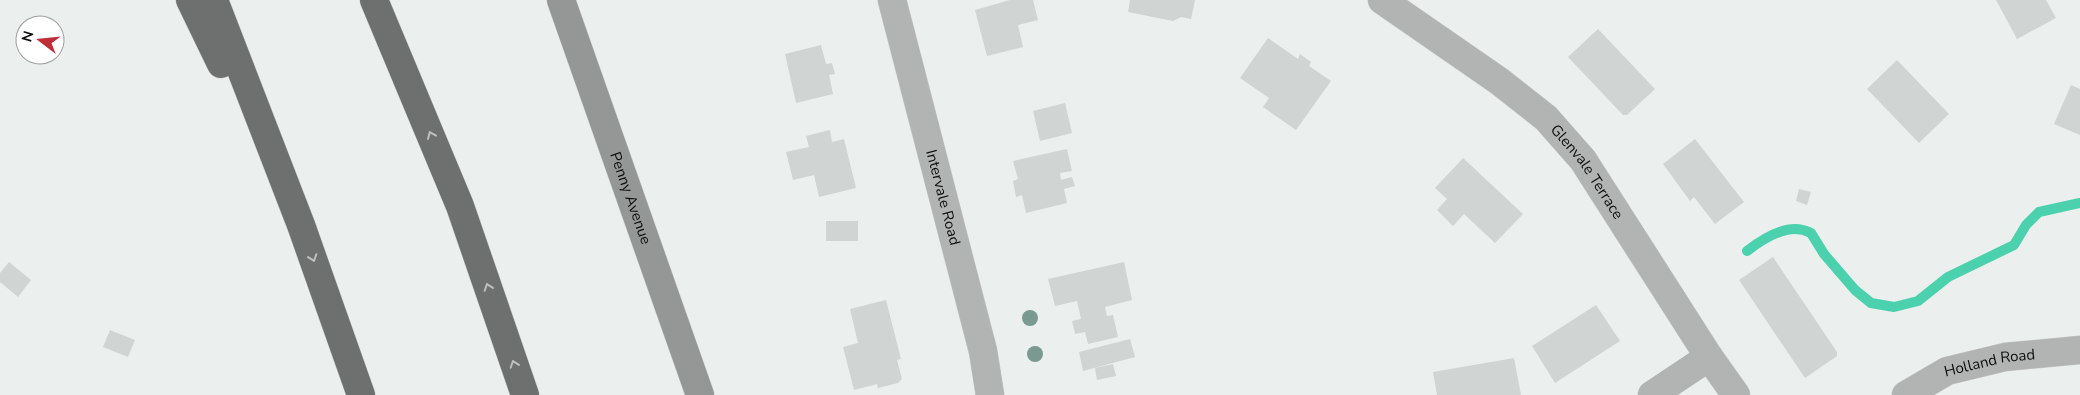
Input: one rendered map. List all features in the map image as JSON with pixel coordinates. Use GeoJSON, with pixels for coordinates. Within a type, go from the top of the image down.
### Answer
{"type":"FeatureCollection","features":[{"type":"Feature","properties":{"kind":"highway"},"geometry":{"type":"LineString","coordinates":[[190,0],[301,225]]}},
{"type":"Feature","properties":{"kind":"highway"},"geometry":{"type":"LineString","coordinates":[[214,0],[301,225],[361,395]]}},
{"type":"Feature","properties":{"kind":"highway"},"geometry":{"type":"LineString","coordinates":[[374,0],[460,206],[525,395]]}},
{"type":"Feature","properties":{"kind":"main road","name":"Penny Avenue"},"geometry":{"type":"LineString","coordinates":[[561,0],[700,395]]}},
{"type":"Feature","properties":{"kind":"street","name":"Intervale Road"},"geometry":{"type":"LineString","coordinates":[[892,0],[983,351],[990,395]]}},
{"type":"Feature","properties":{"kind":"street","name":"Glenvale Terrace"},"geometry":{"type":"LineString","coordinates":[[1382,0],[1499,82],[1546,118],[1583,160],[1709,357],[1736,395]]}},
{"type":"Feature","properties":{"kind":"street","name":"Holland Road"},"geometry":{"type":"LineString","coordinates":[[1906,395],[1947,371],[2005,357],[2080,350]]}},
{"type":"Feature","properties":{"kind":"street"},"geometry":{"type":"LineString","coordinates":[[1652,395],[1709,357]]}},
{"type":"Feature","properties":{"kind":"building"},"geometry":{"type":"Polygon","coordinates":[[[1010,0],[1033,0],[1038,20],[1018,25],[1023,47],[987,56],[975,10],[1010,0]]]}},
{"type":"Feature","properties":{"kind":"building"},"geometry":{"type":"Polygon","coordinates":[[[1130,0],[1195,0],[1191,19],[1181,17],[1173,21],[1128,12],[1130,0]]]}},
{"type":"Feature","properties":{"kind":"building"},"geometry":{"type":"Polygon","coordinates":[[[1996,0],[2046,0],[2056,18],[2017,39],[1996,0]]]}},
{"type":"Feature","properties":{"kind":"building"},"geometry":{"type":"Polygon","coordinates":[[[1598,29],[1655,89],[1627,115],[1623,115],[1568,57],[1598,29]]]}},
{"type":"Feature","properties":{"kind":"building"},"geometry":{"type":"Polygon","coordinates":[[[1268,38],[1298,59],[1300,54],[1311,62],[1309,66],[1331,81],[1296,130],[1263,107],[1269,98],[1240,78],[1268,38]]]}},
{"type":"Feature","properties":{"kind":"building"},"geometry":{"type":"Polygon","coordinates":[[[821,45],[826,64],[832,63],[835,74],[829,75],[833,94],[796,103],[785,54],[821,45]]]}},
{"type":"Feature","properties":{"kind":"building"},"geometry":{"type":"Polygon","coordinates":[[[1897,60],[1949,114],[1919,143],[1867,89],[1897,60]]]}},
{"type":"Feature","properties":{"kind":"building"},"geometry":{"type":"Polygon","coordinates":[[[2071,85],[2080,89],[2080,135],[2054,124],[2071,85]]]}},
{"type":"Feature","properties":{"kind":"building"},"geometry":{"type":"Polygon","coordinates":[[[1065,103],[1072,133],[1040,141],[1033,111],[1065,103]]]}},
{"type":"Feature","properties":{"kind":"building"},"geometry":{"type":"Polygon","coordinates":[[[830,130],[832,142],[844,139],[856,188],[819,197],[814,175],[793,180],[786,152],[809,147],[806,136],[830,130]]]}},
{"type":"Feature","properties":{"kind":"building"},"geometry":{"type":"Polygon","coordinates":[[[1695,139],[1744,202],[1715,224],[1694,197],[1690,201],[1663,164],[1695,139]]]}},
{"type":"Feature","properties":{"kind":"building"},"geometry":{"type":"Polygon","coordinates":[[[1067,149],[1072,171],[1060,173],[1061,180],[1072,177],[1075,186],[1064,189],[1067,203],[1026,213],[1022,195],[1016,197],[1013,181],[1018,179],[1013,161],[1067,149]]]}},
{"type":"Feature","properties":{"kind":"building"},"geometry":{"type":"Polygon","coordinates":[[[1463,158],[1523,214],[1495,243],[1464,214],[1453,226],[1437,210],[1447,199],[1435,188],[1463,158]]]}},
{"type":"Feature","properties":{"kind":"building"},"geometry":{"type":"Polygon","coordinates":[[[1799,189],[1811,192],[1807,205],[1796,201],[1799,189]]]}},
{"type":"Feature","properties":{"kind":"building"},"geometry":{"type":"Polygon","coordinates":[[[826,221],[858,221],[858,241],[826,241],[826,221]]]}},
{"type":"Feature","properties":{"kind":"building"},"geometry":{"type":"Polygon","coordinates":[[[1773,257],[1837,352],[1837,356],[1805,378],[1739,280],[1773,257]]]}},
{"type":"Feature","properties":{"kind":"building"},"geometry":{"type":"Polygon","coordinates":[[[9,262],[31,280],[18,297],[0,282],[0,273],[9,262]]]}},
{"type":"Feature","properties":{"kind":"building"},"geometry":{"type":"Polygon","coordinates":[[[1124,262],[1132,300],[1105,307],[1107,316],[1113,315],[1118,337],[1088,344],[1085,332],[1075,334],[1072,321],[1081,319],[1077,301],[1055,306],[1048,279],[1124,262]]]}},
{"type":"Feature","properties":{"kind":"building"},"geometry":{"type":"Polygon","coordinates":[[[886,300],[901,359],[897,360],[902,379],[898,383],[878,388],[877,384],[854,390],[843,347],[858,343],[850,309],[886,300]]]}},
{"type":"Feature","properties":{"kind":"building"},"geometry":{"type":"Polygon","coordinates":[[[1596,305],[1620,341],[1555,383],[1532,346],[1596,305]]]}},
{"type":"Feature","properties":{"kind":"building"},"geometry":{"type":"Polygon","coordinates":[[[110,330],[135,340],[128,357],[103,347],[110,330]]]}},
{"type":"Feature","properties":{"kind":"building"},"geometry":{"type":"Polygon","coordinates":[[[1130,339],[1135,357],[1083,371],[1079,352],[1130,339]]]}},
{"type":"Feature","properties":{"kind":"building"},"geometry":{"type":"Polygon","coordinates":[[[1514,358],[1521,395],[1437,395],[1433,372],[1514,358]]]}},
{"type":"Feature","properties":{"kind":"building"},"geometry":{"type":"Polygon","coordinates":[[[1113,364],[1116,376],[1097,380],[1095,368],[1113,364]]]}},
{"type":"Feature","properties":{"kind":"waterway"},"geometry":{"type":"LineString","coordinates":[[1747,251],[1763,240],[1782,231],[1795,229],[1811,233],[1824,254],[1855,290],[1871,303],[1894,307],[1918,301],[1948,277],[2014,245],[2026,225],[2039,212],[2080,203]]}}]}
